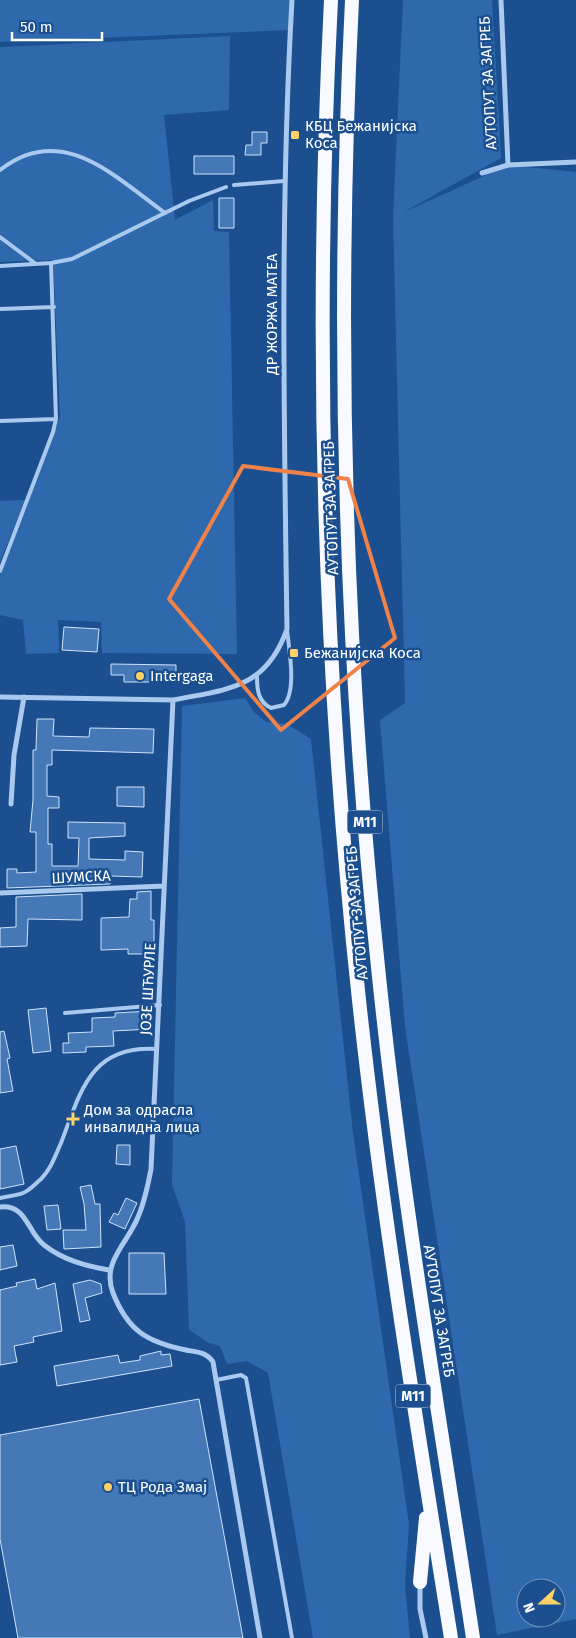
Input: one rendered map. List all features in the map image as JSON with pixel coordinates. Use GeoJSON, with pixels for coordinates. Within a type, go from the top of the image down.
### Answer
{"type":"FeatureCollection","features":[{"type":"Feature","properties":{"kind":"highway","name":"АУТОПУТ ЗА ЗАГРЕБ"},"geometry":{"type":"LineString","coordinates":[[331,0],[326,121],[323,317],[325,511],[338,768],[356,972],[372,1111],[451,1638]]}},
{"type":"Feature","properties":{"kind":"highway","name":"АУТОПУТ ЗА ЗАГРЕБ"},"geometry":{"type":"LineString","coordinates":[[352,0],[345,198],[345,423],[358,743],[377,964],[394,1109],[421,1306],[473,1638]]}},
{"type":"Feature","properties":{"kind":"highway"},"geometry":{"type":"LineString","coordinates":[[420,1582],[428,1492]]}},
{"type":"Feature","properties":{"kind":"street","name":"ДР ЖОРЖА МАТЕА"},"geometry":{"type":"LineString","coordinates":[[287,629],[284,417],[284,181],[292,0]]}},
{"type":"Feature","properties":{"kind":"street","name":"АУТОПУТ ЗА ЗАГРЕБ"},"geometry":{"type":"LineString","coordinates":[[501,0],[508,165]]}},
{"type":"Feature","properties":{"kind":"street"},"geometry":{"type":"LineString","coordinates":[[482,173],[508,165],[576,162]]}},
{"type":"Feature","properties":{"kind":"street"},"geometry":{"type":"LineString","coordinates":[[0,697],[173,700],[227,688],[257,677],[279,649],[287,629]]}},
{"type":"Feature","properties":{"kind":"street"},"geometry":{"type":"LineString","coordinates":[[11,804],[14,755],[24,697]]}},
{"type":"Feature","properties":{"kind":"street","name":"ЈОЗЕ ШЋУРЛЕ"},"geometry":{"type":"LineString","coordinates":[[109,1270],[136,1223],[151,1169],[173,700]]}},
{"type":"Feature","properties":{"kind":"street","name":"ШУМСКА"},"geometry":{"type":"LineString","coordinates":[[0,893],[164,886]]}},
{"type":"Feature","properties":{"kind":"street"},"geometry":{"type":"LineString","coordinates":[[0,1206],[11,1207],[20,1212],[39,1241],[59,1254],[82,1264],[109,1270],[114,1296],[126,1319],[136,1331],[152,1341],[206,1354],[213,1362],[260,1638]]}},
{"type":"Feature","properties":{"kind":"street"},"geometry":{"type":"LineString","coordinates":[[420,1582],[420,1609],[426,1638]]}},
{"type":"Feature","properties":{"kind":"lane"},"geometry":{"type":"LineString","coordinates":[[0,170],[15,160],[42,151],[56,149],[76,154],[97,164],[164,213]]}},
{"type":"Feature","properties":{"kind":"lane"},"geometry":{"type":"LineString","coordinates":[[234,185],[284,181]]}},
{"type":"Feature","properties":{"kind":"lane"},"geometry":{"type":"LineString","coordinates":[[0,266],[51,263],[72,259],[164,213],[226,187]]}},
{"type":"Feature","properties":{"kind":"lane"},"geometry":{"type":"LineString","coordinates":[[0,237],[36,264]]}},
{"type":"Feature","properties":{"kind":"lane"},"geometry":{"type":"LineString","coordinates":[[0,571],[53,432],[56,419],[54,307],[51,263]]}},
{"type":"Feature","properties":{"kind":"lane"},"geometry":{"type":"LineString","coordinates":[[0,309],[54,307]]}},
{"type":"Feature","properties":{"kind":"lane"},"geometry":{"type":"LineString","coordinates":[[0,421],[56,419]]}},
{"type":"Feature","properties":{"kind":"lane"},"geometry":{"type":"LineString","coordinates":[[257,677],[257,688],[263,702],[271,708],[284,705],[289,697],[291,686],[287,629]]}},
{"type":"Feature","properties":{"kind":"lane"},"geometry":{"type":"LineString","coordinates":[[65,1013],[160,1005]]}},
{"type":"Feature","properties":{"kind":"lane"},"geometry":{"type":"LineString","coordinates":[[0,1198],[23,1193],[32,1188],[48,1172],[81,1090],[96,1067],[110,1058],[130,1051],[158,1049]]}},
{"type":"Feature","properties":{"kind":"lane"},"geometry":{"type":"LineString","coordinates":[[216,1380],[241,1375],[246,1378],[292,1638]]}},
{"type":"Feature","properties":{"kind":"highlighted area"},"geometry":{"type":"Polygon","coordinates":[[[243,466],[348,479],[395,638],[281,730],[169,599],[243,466]]]}},
{"type":"Feature","properties":{"kind":"shaded area"},"geometry":{"type":"Polygon","coordinates":[[[0,0],[292,0],[290,30],[0,42],[0,0]]]}},
{"type":"Feature","properties":{"kind":"shaded area"},"geometry":{"type":"Polygon","coordinates":[[[403,0],[492,0],[501,158],[402,213],[508,165],[576,172],[576,1619],[566,1621],[566,1578],[516,1578],[516,1628],[532,1628],[497,1635],[405,1027],[380,720],[405,703],[393,217],[403,0]]]}},
{"type":"Feature","properties":{"kind":"shaded area"},"geometry":{"type":"Polygon","coordinates":[[[230,36],[229,110],[164,115],[175,220],[213,200],[214,231],[229,232],[237,654],[102,653],[101,622],[58,620],[59,653],[26,654],[23,620],[0,615],[0,575],[60,417],[53,260],[0,262],[0,47],[230,36]]]}},
{"type":"Feature","properties":{"kind":"shaded area"},"geometry":{"type":"Polygon","coordinates":[[[25,500],[0,562],[0,501],[25,500]]]}},
{"type":"Feature","properties":{"kind":"shaded area"},"geometry":{"type":"Polygon","coordinates":[[[245,698],[254,712],[266,722],[287,724],[311,739],[353,1133],[409,1524],[405,1585],[410,1638],[313,1638],[268,1373],[247,1361],[227,1364],[220,1346],[209,1343],[189,1330],[185,1222],[172,1184],[182,706],[245,698]]]}},
{"type":"Feature","properties":{"kind":"building"},"geometry":{"type":"Polygon","coordinates":[[[252,132],[267,132],[267,143],[261,143],[261,155],[245,155],[246,145],[252,145],[252,132]]]}},
{"type":"Feature","properties":{"kind":"building"},"geometry":{"type":"Polygon","coordinates":[[[194,156],[234,156],[234,174],[194,174],[194,156]]]}},
{"type":"Feature","properties":{"kind":"building"},"geometry":{"type":"Polygon","coordinates":[[[219,198],[234,198],[234,228],[219,228],[219,198]]]}},
{"type":"Feature","properties":{"kind":"building"},"geometry":{"type":"Polygon","coordinates":[[[64,627],[99,629],[97,652],[62,650],[64,627]]]}},
{"type":"Feature","properties":{"kind":"building"},"geometry":{"type":"Polygon","coordinates":[[[111,664],[176,665],[176,682],[124,682],[124,675],[111,675],[111,664]]]}},
{"type":"Feature","properties":{"kind":"building"},"geometry":{"type":"Polygon","coordinates":[[[37,719],[54,719],[53,736],[89,737],[90,728],[154,729],[153,753],[52,750],[52,765],[47,765],[47,796],[59,797],[59,808],[48,808],[48,844],[52,844],[52,866],[78,866],[79,838],[68,838],[68,822],[125,823],[125,836],[89,838],[89,859],[125,860],[125,851],[143,852],[142,877],[110,876],[110,884],[7,888],[7,869],[17,869],[17,873],[36,872],[36,832],[30,832],[33,800],[33,750],[36,750],[37,719]]]}},
{"type":"Feature","properties":{"kind":"building"},"geometry":{"type":"Polygon","coordinates":[[[117,787],[144,787],[144,807],[117,806],[117,787]]]}},
{"type":"Feature","properties":{"kind":"building"},"geometry":{"type":"Polygon","coordinates":[[[151,891],[151,920],[154,920],[154,954],[128,954],[128,949],[101,950],[101,918],[129,917],[130,899],[137,899],[137,892],[151,891]]]}},
{"type":"Feature","properties":{"kind":"building"},"geometry":{"type":"Polygon","coordinates":[[[82,894],[82,920],[28,919],[27,946],[0,947],[0,928],[16,927],[16,897],[82,894]]]}},
{"type":"Feature","properties":{"kind":"building"},"geometry":{"type":"Polygon","coordinates":[[[46,1008],[51,1051],[33,1053],[28,1010],[46,1008]]]}},
{"type":"Feature","properties":{"kind":"building"},"geometry":{"type":"Polygon","coordinates":[[[150,1011],[151,1029],[113,1031],[114,1046],[86,1047],[86,1052],[63,1053],[63,1043],[69,1043],[68,1033],[92,1032],[92,1018],[115,1017],[115,1013],[150,1011]]]}},
{"type":"Feature","properties":{"kind":"building"},"geometry":{"type":"Polygon","coordinates":[[[4,1031],[10,1058],[7,1059],[13,1091],[0,1093],[0,1032],[4,1031]]]}},
{"type":"Feature","properties":{"kind":"building"},"geometry":{"type":"Polygon","coordinates":[[[117,1145],[130,1145],[130,1165],[116,1164],[117,1145]]]}},
{"type":"Feature","properties":{"kind":"building"},"geometry":{"type":"Polygon","coordinates":[[[16,1146],[24,1184],[0,1189],[0,1149],[16,1146]]]}},
{"type":"Feature","properties":{"kind":"building"},"geometry":{"type":"Polygon","coordinates":[[[91,1185],[95,1204],[100,1204],[101,1247],[64,1249],[63,1230],[86,1230],[84,1204],[80,1187],[91,1185]]]}},
{"type":"Feature","properties":{"kind":"building"},"geometry":{"type":"Polygon","coordinates":[[[126,1198],[137,1203],[125,1229],[109,1222],[114,1213],[118,1215],[126,1198]]]}},
{"type":"Feature","properties":{"kind":"building"},"geometry":{"type":"Polygon","coordinates":[[[58,1205],[61,1229],[47,1230],[44,1206],[58,1205]]]}},
{"type":"Feature","properties":{"kind":"building"},"geometry":{"type":"Polygon","coordinates":[[[13,1245],[17,1266],[0,1270],[0,1247],[13,1245]]]}},
{"type":"Feature","properties":{"kind":"building"},"geometry":{"type":"Polygon","coordinates":[[[129,1253],[164,1253],[166,1294],[129,1294],[129,1253]]]}},
{"type":"Feature","properties":{"kind":"building"},"geometry":{"type":"Polygon","coordinates":[[[35,1279],[37,1289],[55,1283],[62,1331],[33,1337],[34,1342],[14,1346],[17,1362],[0,1365],[0,1290],[17,1286],[16,1283],[35,1279]]]}},
{"type":"Feature","properties":{"kind":"building"},"geometry":{"type":"Polygon","coordinates":[[[90,1280],[101,1284],[102,1293],[85,1298],[90,1320],[80,1322],[73,1284],[90,1280]]]}},
{"type":"Feature","properties":{"kind":"building"},"geometry":{"type":"Polygon","coordinates":[[[161,1351],[161,1355],[170,1354],[172,1366],[57,1386],[54,1366],[118,1355],[120,1363],[140,1360],[140,1356],[161,1351]]]}},
{"type":"Feature","properties":{"kind":"building","name":"ТЦ Рода Змај"},"geometry":{"type":"Polygon","coordinates":[[[199,1399],[243,1638],[18,1638],[0,1539],[0,1435],[199,1399]]]}},
{"type":"Feature","properties":{"kind":"place","name":"КБЦ Бежанијска Коса"},"geometry":{"type":"Point","coordinates":[295,135]}},
{"type":"Feature","properties":{"kind":"place","name":"Бежанијска Коса"},"geometry":{"type":"Point","coordinates":[294,653]}},
{"type":"Feature","properties":{"kind":"place","name":"Intergaga"},"geometry":{"type":"Point","coordinates":[140,676]}},
{"type":"Feature","properties":{"kind":"place","name":"Дом за одрасла инвалидна лица"},"geometry":{"type":"Point","coordinates":[73,1119]}},
{"type":"Feature","properties":{"kind":"place","name":"ТЦ Рода Змај"},"geometry":{"type":"Point","coordinates":[108,1487]}}]}
